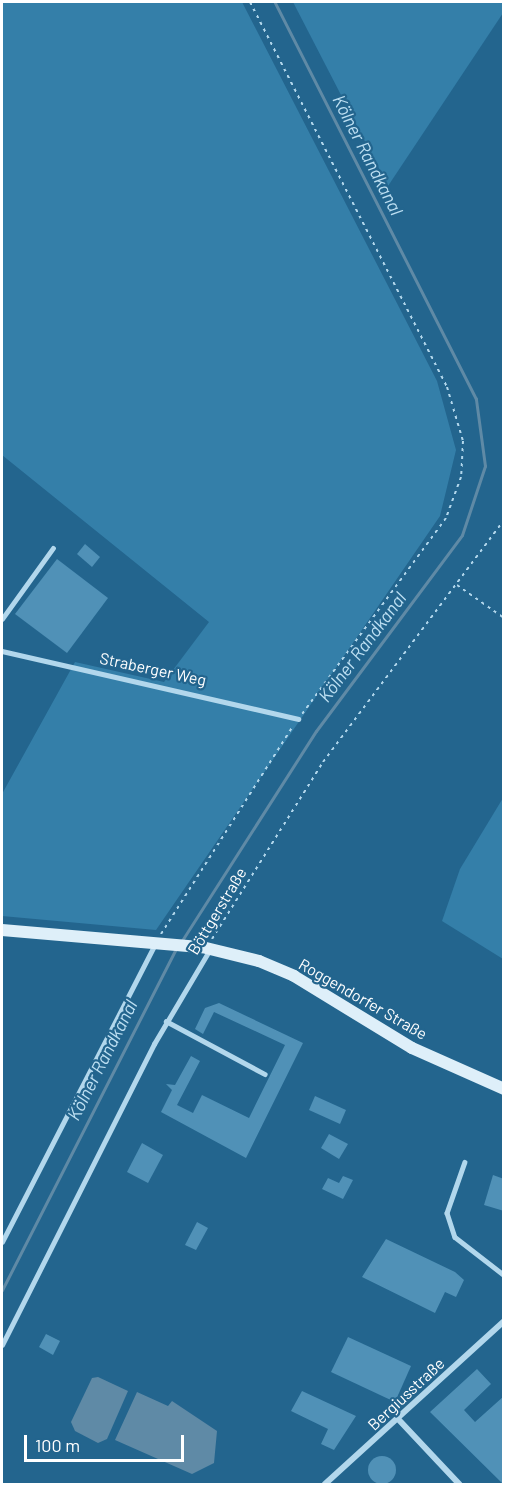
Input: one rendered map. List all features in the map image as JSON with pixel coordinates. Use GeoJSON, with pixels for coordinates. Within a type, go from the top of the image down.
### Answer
{"type":"FeatureCollection","features":[{"type":"Feature","properties":{"kind":"main road"},"geometry":{"type":"LineString","coordinates":[[2,930],[206,948]]}},
{"type":"Feature","properties":{"kind":"main road","name":"Roggendorfer Straße"},"geometry":{"type":"LineString","coordinates":[[206,948],[294,976],[412,1048],[504,1089]]}},
{"type":"Feature","properties":{"kind":"street","name":"Bergiusstraße"},"geometry":{"type":"LineString","coordinates":[[326,1485],[504,1321]]}},
{"type":"Feature","properties":{"kind":"street"},"geometry":{"type":"LineString","coordinates":[[399,1420],[459,1485]]}},
{"type":"Feature","properties":{"kind":"lane"},"geometry":{"type":"LineString","coordinates":[[2,619],[53,548]]}},
{"type":"Feature","properties":{"kind":"lane","name":"Straberger Weg"},"geometry":{"type":"LineString","coordinates":[[2,651],[298,719]]}},
{"type":"Feature","properties":{"kind":"lane"},"geometry":{"type":"LineString","coordinates":[[2,1242],[158,944]]}},
{"type":"Feature","properties":{"kind":"lane","name":"Böttgerstraße"},"geometry":{"type":"LineString","coordinates":[[2,1345],[166,1021],[206,948]]}},
{"type":"Feature","properties":{"kind":"lane"},"geometry":{"type":"LineString","coordinates":[[166,1021],[265,1074]]}},
{"type":"Feature","properties":{"kind":"lane"},"geometry":{"type":"LineString","coordinates":[[465,1162],[447,1213],[455,1237],[504,1275]]}},
{"type":"Feature","properties":{"kind":"path"},"geometry":{"type":"LineString","coordinates":[[158,944],[298,719],[446,518],[461,477],[463,441],[447,387],[250,2]]}},
{"type":"Feature","properties":{"kind":"path","name":"Böttgerstraße"},"geometry":{"type":"LineString","coordinates":[[206,948],[323,762],[504,520]]}},
{"type":"Feature","properties":{"kind":"path"},"geometry":{"type":"LineString","coordinates":[[457,585],[504,618]]}},
{"type":"Feature","properties":{"kind":"shaded area"},"geometry":{"type":"Polygon","coordinates":[[[2,2],[242,2],[437,381],[456,450],[440,516],[156,930],[2,916],[2,794],[75,662],[164,682],[209,622],[2,455],[2,2]]]}},
{"type":"Feature","properties":{"kind":"shaded area"},"geometry":{"type":"Polygon","coordinates":[[[293,2],[503,2],[503,13],[388,186],[293,2]]]}},
{"type":"Feature","properties":{"kind":"shaded area"},"geometry":{"type":"Polygon","coordinates":[[[503,798],[503,959],[442,921],[460,869],[503,798]]]}},
{"type":"Feature","properties":{"kind":"shaded area"},"geometry":{"type":"Polygon","coordinates":[[[98,1377],[128,1391],[107,1439],[98,1443],[75,1431],[71,1422],[92,1378],[98,1377]]]}},
{"type":"Feature","properties":{"kind":"shaded area"},"geometry":{"type":"Polygon","coordinates":[[[137,1392],[168,1406],[172,1401],[217,1431],[214,1463],[192,1474],[115,1440],[137,1392]]]}},
{"type":"Feature","properties":{"kind":"building"},"geometry":{"type":"Polygon","coordinates":[[[85,544],[100,557],[92,567],[77,554],[85,544]]]}},
{"type":"Feature","properties":{"kind":"building"},"geometry":{"type":"Polygon","coordinates":[[[57,559],[108,598],[67,653],[15,614],[57,559]]]}},
{"type":"Feature","properties":{"kind":"building"},"geometry":{"type":"Polygon","coordinates":[[[219,1003],[303,1043],[246,1158],[161,1112],[172,1090],[166,1084],[175,1085],[191,1056],[200,1061],[177,1105],[193,1113],[202,1095],[249,1118],[285,1045],[214,1012],[203,1034],[195,1029],[205,1008],[219,1003]]]}},
{"type":"Feature","properties":{"kind":"building"},"geometry":{"type":"Polygon","coordinates":[[[315,1096],[346,1110],[340,1124],[309,1110],[315,1096]]]}},
{"type":"Feature","properties":{"kind":"building"},"geometry":{"type":"Polygon","coordinates":[[[329,1134],[348,1144],[339,1159],[321,1148],[329,1134]]]}},
{"type":"Feature","properties":{"kind":"building"},"geometry":{"type":"Polygon","coordinates":[[[142,1143],[163,1155],[148,1183],[127,1172],[142,1143]]]}},
{"type":"Feature","properties":{"kind":"building"},"geometry":{"type":"Polygon","coordinates":[[[493,1175],[504,1179],[504,1211],[484,1205],[493,1175]]]}},
{"type":"Feature","properties":{"kind":"building"},"geometry":{"type":"Polygon","coordinates":[[[343,1176],[353,1180],[343,1199],[322,1189],[328,1178],[339,1183],[343,1176]]]}},
{"type":"Feature","properties":{"kind":"building"},"geometry":{"type":"Polygon","coordinates":[[[197,1222],[208,1228],[196,1250],[185,1245],[197,1222]]]}},
{"type":"Feature","properties":{"kind":"building"},"geometry":{"type":"Polygon","coordinates":[[[386,1239],[455,1272],[464,1280],[456,1297],[445,1292],[435,1313],[362,1277],[386,1239]]]}},
{"type":"Feature","properties":{"kind":"building"},"geometry":{"type":"Polygon","coordinates":[[[46,1334],[60,1341],[53,1355],[39,1347],[46,1334]]]}},
{"type":"Feature","properties":{"kind":"building"},"geometry":{"type":"Polygon","coordinates":[[[348,1337],[411,1366],[395,1402],[331,1372],[348,1337]]]}},
{"type":"Feature","properties":{"kind":"building"},"geometry":{"type":"Polygon","coordinates":[[[477,1369],[491,1384],[464,1410],[475,1422],[504,1396],[504,1485],[430,1412],[477,1369]]]}},
{"type":"Feature","properties":{"kind":"building"},"geometry":{"type":"Polygon","coordinates":[[[302,1391],[356,1416],[334,1450],[321,1444],[328,1429],[291,1411],[302,1391]]]}},
{"type":"Feature","properties":{"kind":"building"},"geometry":{"type":"Polygon","coordinates":[[[382,1456],[392,1460],[396,1470],[392,1480],[382,1484],[372,1480],[368,1470],[372,1460],[382,1456]]]}},
{"type":"Feature","properties":{"kind":"waterway","name":"Kölner Randkanal"},"geometry":{"type":"LineString","coordinates":[[181,942],[316,731],[462,535],[485,466],[476,399],[275,2]]}},
{"type":"Feature","properties":{"kind":"waterway","name":"Kölner Randkanal"},"geometry":{"type":"LineString","coordinates":[[2,1290],[177,947]]}}]}
